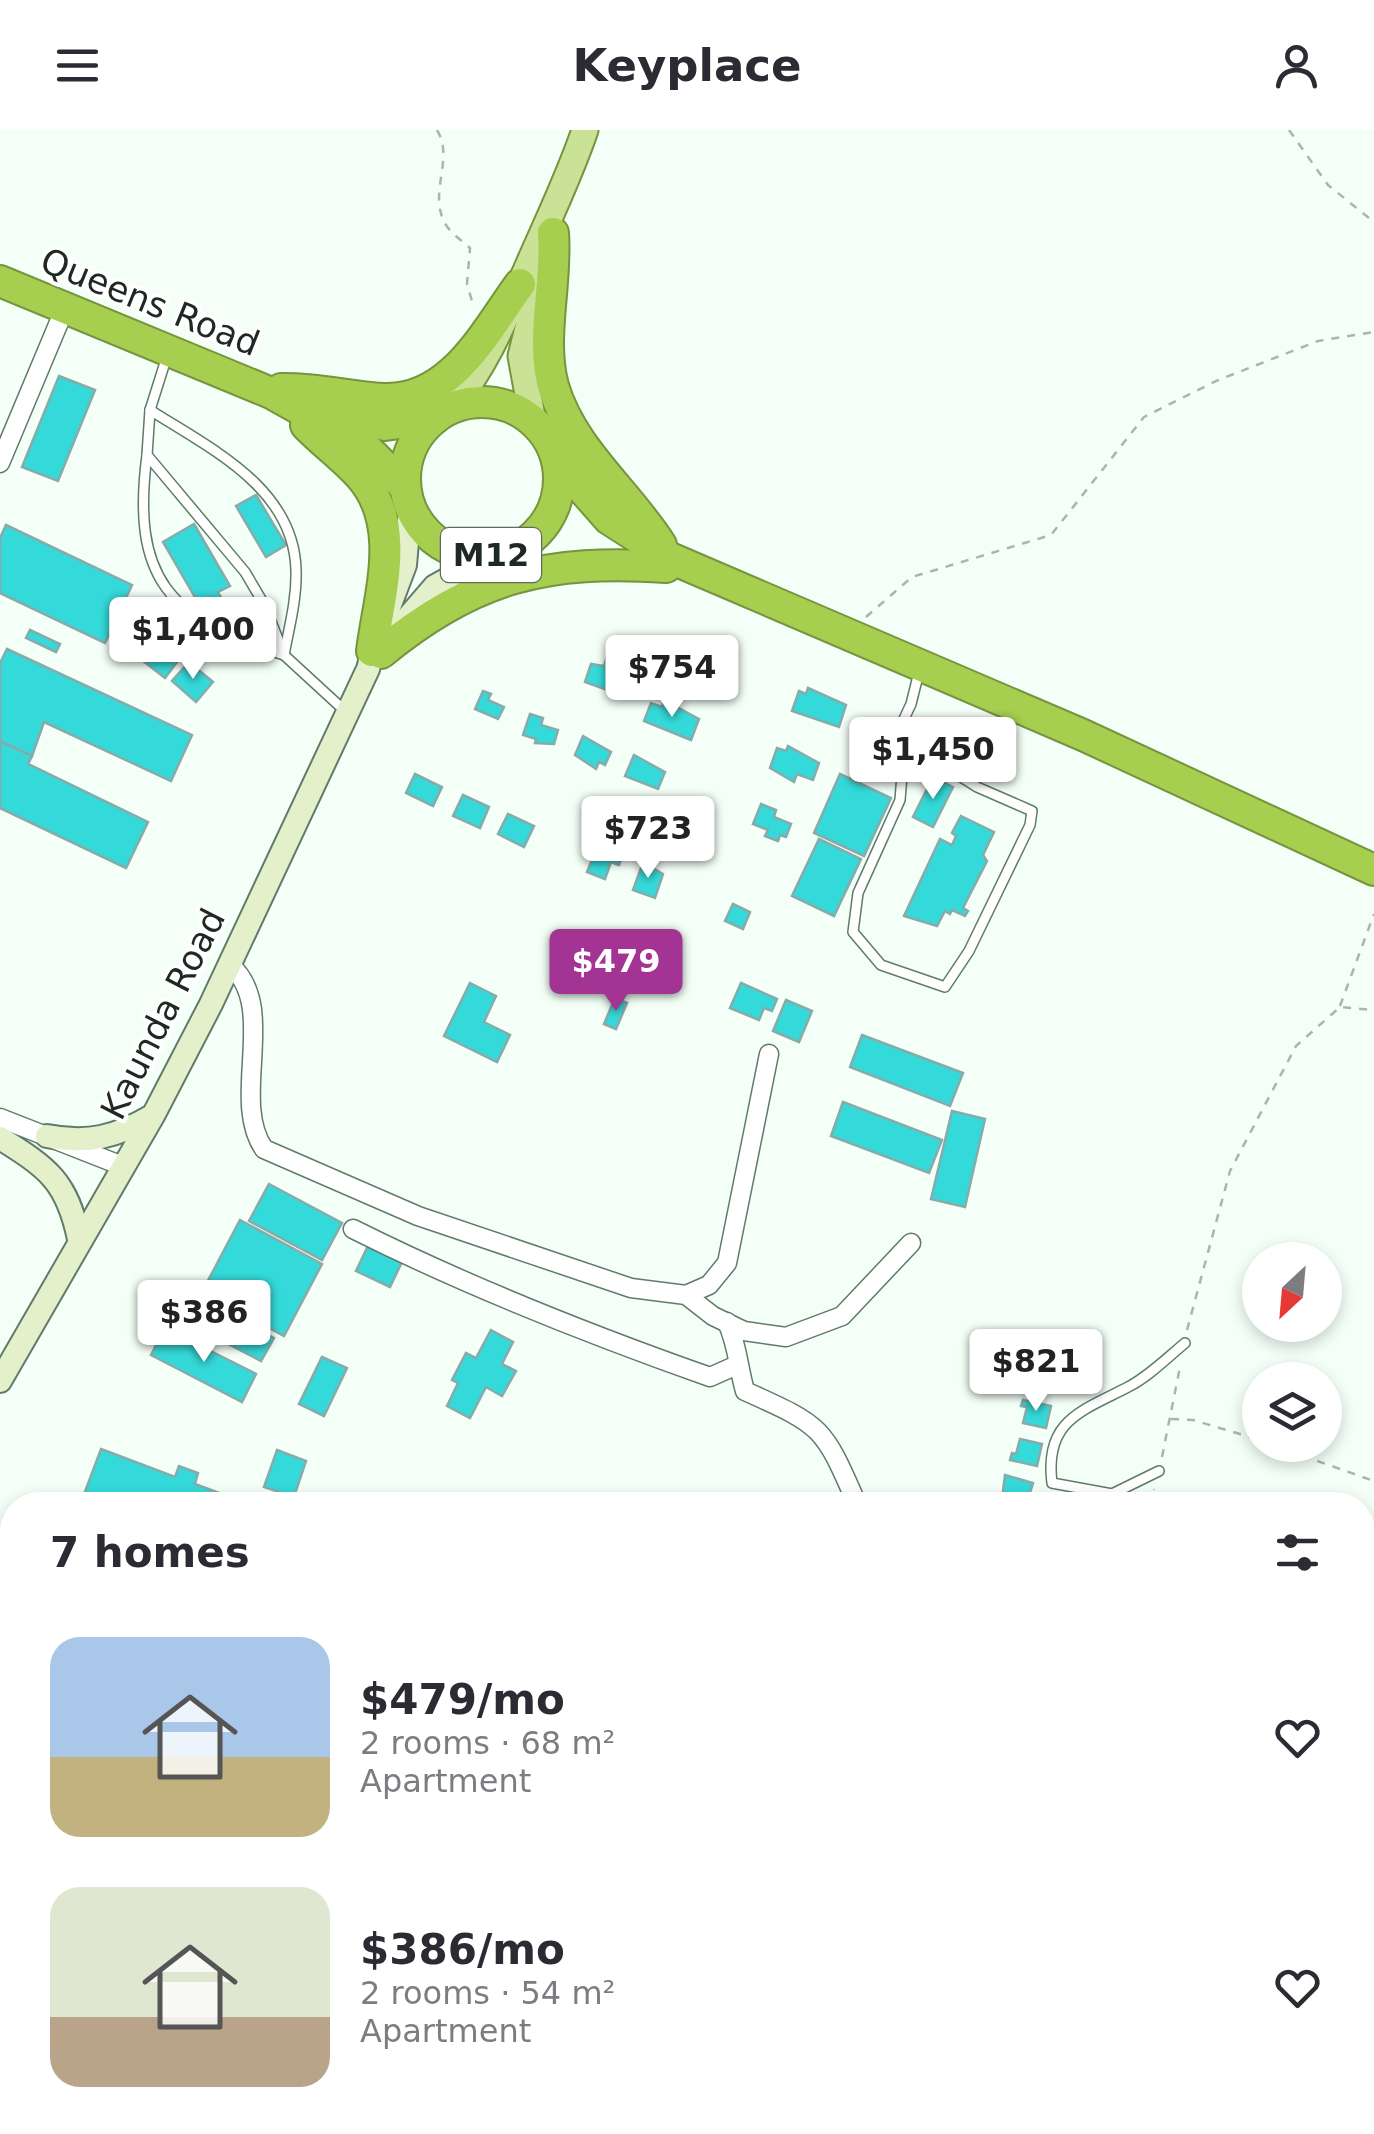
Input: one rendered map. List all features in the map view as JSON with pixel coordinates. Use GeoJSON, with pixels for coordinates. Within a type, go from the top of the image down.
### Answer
{"type":"FeatureCollection","features":[{"type":"Feature","properties":{"kind":"highway"},"geometry":{"type":"LineString","coordinates":[[554,222],[549,335],[553,384],[584,447],[668,562]]}},
{"type":"Feature","properties":{"kind":"highway","name":"Queens Road"},"geometry":{"type":"LineString","coordinates":[[0,281],[277,393]]}},
{"type":"Feature","properties":{"kind":"highway"},"geometry":{"type":"LineString","coordinates":[[277,393],[337,390],[380,398],[422,394],[456,370],[520,284]]}},
{"type":"Feature","properties":{"kind":"highway"},"geometry":{"type":"LineString","coordinates":[[277,393],[363,478],[378,504],[386,529],[386,552],[374,657]]}},
{"type":"Feature","properties":{"kind":"highway","name":"M12"},"geometry":{"type":"LineString","coordinates":[[277,393],[385,425],[494,403],[533,422],[548,440],[556,460],[559,486],[552,512],[537,533],[502,552]]}},
{"type":"Feature","properties":{"kind":"highway","name":"M12"},"geometry":{"type":"LineString","coordinates":[[277,393],[376,454],[408,497],[422,528],[441,544],[464,554],[595,545],[718,576],[1098,742],[1374,870]]}},
{"type":"Feature","properties":{"kind":"highway"},"geometry":{"type":"LineString","coordinates":[[408,497],[406,461],[417,437],[443,413]]}},
{"type":"Feature","properties":{"kind":"highway","name":"M12"},"geometry":{"type":"LineString","coordinates":[[556,460],[609,518],[668,562]]}},
{"type":"Feature","properties":{"kind":"highway"},"geometry":{"type":"LineString","coordinates":[[374,657],[454,602],[508,578],[564,565],[668,562]]}},
{"type":"Feature","properties":{"kind":"main road"},"geometry":{"type":"LineString","coordinates":[[533,422],[520,356],[554,222],[585,130]]}},
{"type":"Feature","properties":{"kind":"main road"},"geometry":{"type":"LineString","coordinates":[[443,413],[484,362],[554,222]]}},
{"type":"Feature","properties":{"kind":"main road","name":"Kaunda Road"},"geometry":{"type":"LineString","coordinates":[[0,1380],[154,1114],[374,657],[405,564],[408,497]]}},
{"type":"Feature","properties":{"kind":"main road","name":"Kaunda Road"},"geometry":{"type":"LineString","coordinates":[[374,657],[434,586],[502,552]]}},
{"type":"Feature","properties":{"kind":"main road"},"geometry":{"type":"LineString","coordinates":[[47,1136],[78,1142],[108,1138],[154,1114]]}},
{"type":"Feature","properties":{"kind":"main road"},"geometry":{"type":"LineString","coordinates":[[0,1138],[53,1174],[73,1209],[80,1239]]}},
{"type":"Feature","properties":{"kind":"street"},"geometry":{"type":"LineString","coordinates":[[0,463],[65,308]]}},
{"type":"Feature","properties":{"kind":"street"},"geometry":{"type":"LineString","coordinates":[[229,964],[242,974],[254,1028],[252,1132],[264,1149],[418,1216],[631,1288],[686,1295],[744,1331],[786,1337],[842,1316],[911,1243]]}},
{"type":"Feature","properties":{"kind":"street"},"geometry":{"type":"LineString","coordinates":[[686,1295],[708,1285],[727,1263],[769,1054]]}},
{"type":"Feature","properties":{"kind":"street"},"geometry":{"type":"LineString","coordinates":[[0,1118],[125,1167]]}},
{"type":"Feature","properties":{"kind":"street"},"geometry":{"type":"LineString","coordinates":[[353,1229],[422,1264],[576,1330],[710,1377],[806,1418],[830,1443],[852,1492]]}},
{"type":"Feature","properties":{"kind":"street"},"geometry":{"type":"LineString","coordinates":[[727,1322],[739,1348],[738,1365],[745,1392]]}},
{"type":"Feature","properties":{"kind":"street"},"geometry":{"type":"LineString","coordinates":[[710,1377],[738,1365]]}},
{"type":"Feature","properties":{"kind":"lane"},"geometry":{"type":"LineString","coordinates":[[169,349],[150,410],[141,503],[146,544],[160,581],[182,609],[211,627],[284,656],[348,713]]}},
{"type":"Feature","properties":{"kind":"lane"},"geometry":{"type":"LineString","coordinates":[[150,410],[247,475],[275,504],[292,537],[296,570],[284,656]]}},
{"type":"Feature","properties":{"kind":"lane"},"geometry":{"type":"LineString","coordinates":[[147,455],[245,572],[266,606],[284,656]]}},
{"type":"Feature","properties":{"kind":"lane"},"geometry":{"type":"LineString","coordinates":[[896,736],[977,786],[1032,811],[1030,825],[969,950],[945,987],[881,965],[853,932],[858,893],[900,800],[902,775],[896,736],[911,704],[920,666]]}},
{"type":"Feature","properties":{"kind":"lane"},"geometry":{"type":"LineString","coordinates":[[1101,1492],[1052,1483],[1048,1456],[1060,1433],[1085,1405],[1131,1386],[1185,1344]]}},
{"type":"Feature","properties":{"kind":"lane"},"geometry":{"type":"LineString","coordinates":[[1116,1492],[1159,1471]]}},
{"type":"Feature","properties":{"kind":"path"},"geometry":{"type":"LineString","coordinates":[[436,130],[443,140],[437,199],[446,226],[470,248],[467,284],[479,322],[487,329]]}},
{"type":"Feature","properties":{"kind":"path"},"geometry":{"type":"LineString","coordinates":[[1289,130],[1328,185],[1374,222]]}},
{"type":"Feature","properties":{"kind":"path"},"geometry":{"type":"LineString","coordinates":[[848,632],[912,577],[1051,535],[1144,418],[1216,381],[1318,342],[1374,332]]}},
{"type":"Feature","properties":{"kind":"path"},"geometry":{"type":"LineString","coordinates":[[1153,1492],[1185,1344],[1230,1171],[1296,1046],[1340,1008],[1374,914]]}},
{"type":"Feature","properties":{"kind":"path"},"geometry":{"type":"LineString","coordinates":[[1340,1008],[1374,1010]]}},
{"type":"Feature","properties":{"kind":"path"},"geometry":{"type":"LineString","coordinates":[[1170,1419],[1193,1420],[1242,1435]]}},
{"type":"Feature","properties":{"kind":"path"},"geometry":{"type":"LineString","coordinates":[[1320,1462],[1374,1481]]}},
{"type":"Feature","properties":{"kind":"building"},"geometry":{"type":"Polygon","coordinates":[[[59,376],[95,390],[58,481],[22,467],[59,376]]]}},
{"type":"Feature","properties":{"kind":"building"},"geometry":{"type":"Polygon","coordinates":[[[256,495],[286,545],[266,557],[236,506],[256,495]]]}},
{"type":"Feature","properties":{"kind":"building"},"geometry":{"type":"Polygon","coordinates":[[[194,524],[230,586],[218,592],[223,601],[216,605],[211,597],[199,604],[163,542],[194,524]]]}},
{"type":"Feature","properties":{"kind":"building"},"geometry":{"type":"Polygon","coordinates":[[[6,525],[132,585],[105,643],[0,593],[0,538],[6,525]]]}},
{"type":"Feature","properties":{"kind":"building"},"geometry":{"type":"Polygon","coordinates":[[[30,630],[60,644],[56,652],[26,638],[30,630]]]}},
{"type":"Feature","properties":{"kind":"building"},"geometry":{"type":"Polygon","coordinates":[[[157,640],[180,658],[165,678],[142,660],[157,640]]]}},
{"type":"Feature","properties":{"kind":"building"},"geometry":{"type":"Polygon","coordinates":[[[688,643],[703,648],[701,654],[721,661],[714,680],[670,665],[676,648],[685,651],[688,643]]]}},
{"type":"Feature","properties":{"kind":"building"},"geometry":{"type":"Polygon","coordinates":[[[7,649],[192,735],[171,781],[44,722],[32,756],[0,741],[0,663],[7,649]]]}},
{"type":"Feature","properties":{"kind":"building"},"geometry":{"type":"Polygon","coordinates":[[[607,656],[623,662],[621,669],[641,676],[632,699],[585,682],[591,664],[604,666],[607,656]]]}},
{"type":"Feature","properties":{"kind":"building"},"geometry":{"type":"Polygon","coordinates":[[[189,662],[213,682],[196,702],[172,681],[189,662]]]}},
{"type":"Feature","properties":{"kind":"building"},"geometry":{"type":"Polygon","coordinates":[[[808,688],[846,705],[839,727],[792,711],[799,691],[806,694],[808,688]]]}},
{"type":"Feature","properties":{"kind":"building"},"geometry":{"type":"Polygon","coordinates":[[[483,691],[491,694],[488,700],[504,707],[498,719],[475,709],[483,691]]]}},
{"type":"Feature","properties":{"kind":"building"},"geometry":{"type":"Polygon","coordinates":[[[664,700],[699,719],[691,740],[644,721],[651,703],[662,707],[664,700]]]}},
{"type":"Feature","properties":{"kind":"building"},"geometry":{"type":"Polygon","coordinates":[[[530,714],[543,718],[541,725],[558,730],[554,744],[535,743],[536,739],[523,735],[530,714]]]}},
{"type":"Feature","properties":{"kind":"building"},"geometry":{"type":"Polygon","coordinates":[[[583,736],[611,752],[605,765],[599,762],[596,769],[575,755],[583,736]]]}},
{"type":"Feature","properties":{"kind":"building"},"geometry":{"type":"Polygon","coordinates":[[[0,741],[32,756],[28,764],[148,822],[126,868],[0,808],[0,741]]]}},
{"type":"Feature","properties":{"kind":"building"},"geometry":{"type":"Polygon","coordinates":[[[788,746],[819,763],[813,780],[797,774],[794,782],[770,768],[777,748],[786,751],[788,746]]]}},
{"type":"Feature","properties":{"kind":"building"},"geometry":{"type":"Polygon","coordinates":[[[634,755],[665,772],[658,789],[625,776],[634,755]]]}},
{"type":"Feature","properties":{"kind":"building"},"geometry":{"type":"Polygon","coordinates":[[[415,774],[442,787],[433,806],[406,793],[415,774]]]}},
{"type":"Feature","properties":{"kind":"building"},"geometry":{"type":"Polygon","coordinates":[[[840,774],[891,798],[864,856],[814,833],[840,774]]]}},
{"type":"Feature","properties":{"kind":"building"},"geometry":{"type":"Polygon","coordinates":[[[933,777],[953,787],[933,827],[913,817],[933,777]]]}},
{"type":"Feature","properties":{"kind":"building"},"geometry":{"type":"Polygon","coordinates":[[[463,795],[489,807],[480,828],[453,816],[463,795]]]}},
{"type":"Feature","properties":{"kind":"building"},"geometry":{"type":"Polygon","coordinates":[[[761,804],[776,810],[774,817],[791,824],[786,837],[780,835],[778,841],[765,836],[768,830],[753,824],[761,804]]]}},
{"type":"Feature","properties":{"kind":"building"},"geometry":{"type":"Polygon","coordinates":[[[508,814],[534,826],[524,847],[498,834],[508,814]]]}},
{"type":"Feature","properties":{"kind":"building"},"geometry":{"type":"Polygon","coordinates":[[[961,816],[994,832],[983,855],[987,861],[963,908],[968,911],[965,916],[945,911],[937,926],[904,916],[940,839],[952,845],[956,836],[952,833],[961,816]]]}},
{"type":"Feature","properties":{"kind":"building"},"geometry":{"type":"Polygon","coordinates":[[[819,839],[861,859],[834,916],[792,896],[819,839]]]}},
{"type":"Feature","properties":{"kind":"building"},"geometry":{"type":"Polygon","coordinates":[[[597,847],[621,859],[619,865],[611,862],[605,879],[587,872],[597,847]]]}},
{"type":"Feature","properties":{"kind":"building"},"geometry":{"type":"Polygon","coordinates":[[[646,864],[663,874],[655,898],[633,890],[646,864]]]}},
{"type":"Feature","properties":{"kind":"building"},"geometry":{"type":"Polygon","coordinates":[[[733,904],[750,912],[743,929],[725,921],[733,904]]]}},
{"type":"Feature","properties":{"kind":"building"},"geometry":{"type":"Polygon","coordinates":[[[470,983],[496,996],[484,1022],[510,1035],[497,1062],[444,1036],[470,983]]]}},
{"type":"Feature","properties":{"kind":"building"},"geometry":{"type":"Polygon","coordinates":[[[741,983],[777,999],[772,1011],[764,1008],[759,1020],[730,1008],[741,983]]]}},
{"type":"Feature","properties":{"kind":"building"},"geometry":{"type":"Polygon","coordinates":[[[615,998],[627,1003],[616,1029],[604,1024],[615,998]]]}},
{"type":"Feature","properties":{"kind":"building"},"geometry":{"type":"Polygon","coordinates":[[[786,1000],[812,1011],[799,1042],[773,1031],[786,1000]]]}},
{"type":"Feature","properties":{"kind":"building"},"geometry":{"type":"Polygon","coordinates":[[[862,1035],[963,1073],[950,1106],[850,1067],[862,1035]]]}},
{"type":"Feature","properties":{"kind":"building"},"geometry":{"type":"Polygon","coordinates":[[[843,1102],[942,1140],[929,1173],[831,1136],[843,1102]]]}},
{"type":"Feature","properties":{"kind":"building"},"geometry":{"type":"Polygon","coordinates":[[[952,1111],[985,1119],[965,1207],[931,1199],[952,1111]]]}},
{"type":"Feature","properties":{"kind":"building"},"geometry":{"type":"Polygon","coordinates":[[[269,1184],[342,1223],[322,1260],[249,1221],[269,1184]]]}},
{"type":"Feature","properties":{"kind":"building"},"geometry":{"type":"Polygon","coordinates":[[[240,1220],[322,1264],[284,1336],[202,1292],[240,1220]]]}},
{"type":"Feature","properties":{"kind":"building"},"geometry":{"type":"Polygon","coordinates":[[[368,1246],[402,1262],[390,1287],[356,1271],[368,1246]]]}},
{"type":"Feature","properties":{"kind":"building"},"geometry":{"type":"Polygon","coordinates":[[[191,1294],[274,1338],[261,1361],[178,1318],[191,1294]]]}},
{"type":"Feature","properties":{"kind":"building"},"geometry":{"type":"Polygon","coordinates":[[[165,1328],[256,1374],[242,1402],[151,1355],[165,1328]]]}},
{"type":"Feature","properties":{"kind":"building"},"geometry":{"type":"Polygon","coordinates":[[[491,1330],[513,1342],[502,1364],[516,1371],[502,1396],[486,1387],[470,1418],[447,1406],[458,1383],[452,1380],[466,1353],[476,1358],[491,1330]]]}},
{"type":"Feature","properties":{"kind":"building"},"geometry":{"type":"Polygon","coordinates":[[[322,1357],[347,1368],[324,1416],[299,1404],[322,1357]]]}},
{"type":"Feature","properties":{"kind":"building"},"geometry":{"type":"Polygon","coordinates":[[[1023,1400],[1051,1406],[1046,1428],[1023,1423],[1027,1407],[1021,1406],[1023,1400]]]}},
{"type":"Feature","properties":{"kind":"building"},"geometry":{"type":"Polygon","coordinates":[[[1020,1439],[1042,1444],[1037,1466],[1010,1460],[1020,1439]]]}},
{"type":"Feature","properties":{"kind":"building"},"geometry":{"type":"Polygon","coordinates":[[[101,1449],[175,1477],[179,1466],[198,1473],[195,1484],[216,1492],[85,1492],[101,1449]]]}},
{"type":"Feature","properties":{"kind":"building"},"geometry":{"type":"Polygon","coordinates":[[[277,1450],[306,1461],[296,1492],[264,1487],[277,1450]]]}},
{"type":"Feature","properties":{"kind":"building"},"geometry":{"type":"Polygon","coordinates":[[[1005,1475],[1033,1483],[1030,1492],[1003,1492],[1005,1475]]]}}]}
